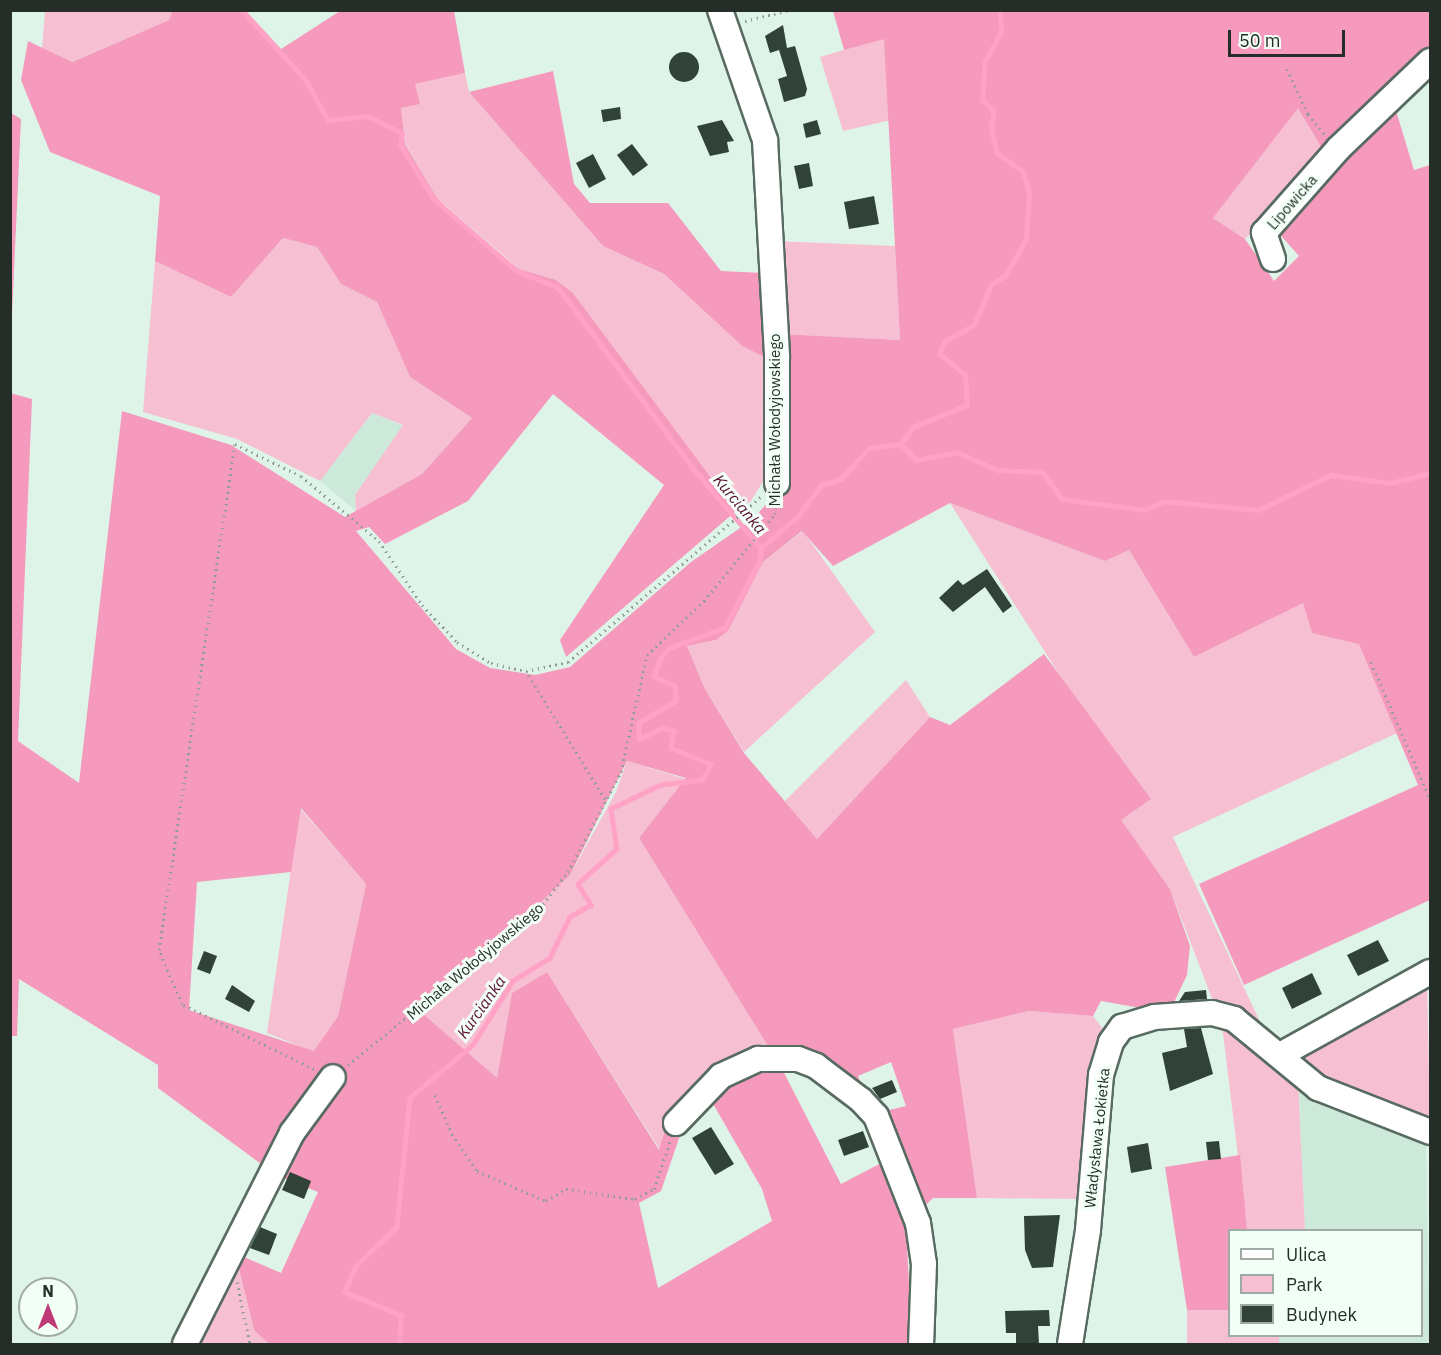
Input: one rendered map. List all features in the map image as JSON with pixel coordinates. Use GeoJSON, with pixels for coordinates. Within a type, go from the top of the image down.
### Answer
{"type":"FeatureCollection","features":[{"type":"Feature","properties":{"kind":"street","name":"Michała Wołodyjowskiego"},"geometry":{"type":"LineString","coordinates":[[723,18],[765,140],[777,358],[777,483]]}},
{"type":"Feature","properties":{"kind":"street","name":"Lipowicka"},"geometry":{"type":"LineString","coordinates":[[1274,260],[1264,233],[1339,148],[1431,61]]}},
{"type":"Feature","properties":{"kind":"street"},"geometry":{"type":"LineString","coordinates":[[1282,1054],[1431,972]]}},
{"type":"Feature","properties":{"kind":"street","name":"Władysława Łokietka"},"geometry":{"type":"LineString","coordinates":[[1070,1344],[1088,1230],[1101,1075],[1111,1042],[1134,1021],[1212,1013],[1234,1019],[1282,1054],[1318,1088],[1431,1132]]}},
{"type":"Feature","properties":{"kind":"street"},"geometry":{"type":"LineString","coordinates":[[676,1124],[721,1076],[758,1059],[798,1059],[816,1066],[861,1100],[876,1116],[918,1223],[924,1264],[921,1344]]}},
{"type":"Feature","properties":{"kind":"street"},"geometry":{"type":"LineString","coordinates":[[185,1344],[292,1132],[333,1077]]}},
{"type":"Feature","properties":{"kind":"path"},"geometry":{"type":"LineString","coordinates":[[723,18],[789,10]]}},
{"type":"Feature","properties":{"kind":"path"},"geometry":{"type":"LineString","coordinates":[[1287,69],[1317,129],[1339,148]]}},
{"type":"Feature","properties":{"kind":"path"},"geometry":{"type":"LineString","coordinates":[[333,1077],[182,1004],[159,950],[235,444],[301,476],[379,541],[422,605],[457,642],[491,663],[526,671],[568,662],[777,483]]}},
{"type":"Feature","properties":{"kind":"path","name":"Michała Wołodyjowskiego"},"geometry":{"type":"LineString","coordinates":[[333,1077],[539,909],[568,873],[606,800],[628,747],[647,655],[704,601],[775,514],[777,483]]}},
{"type":"Feature","properties":{"kind":"path"},"geometry":{"type":"LineString","coordinates":[[1371,662],[1431,799]]}},
{"type":"Feature","properties":{"kind":"path"},"geometry":{"type":"LineString","coordinates":[[526,671],[606,800]]}},
{"type":"Feature","properties":{"kind":"path"},"geometry":{"type":"LineString","coordinates":[[435,1095],[452,1134],[477,1171],[546,1201],[566,1189],[635,1199],[654,1189],[676,1124]]}},
{"type":"Feature","properties":{"kind":"path"},"geometry":{"type":"LineString","coordinates":[[224,1267],[237,1281],[250,1344]]}},
{"type":"Feature","properties":{"kind":"shaded area"},"geometry":{"type":"Polygon","coordinates":[[[245,10],[281,49],[340,11],[454,11],[465,73],[415,84],[420,104],[401,108],[405,144],[437,198],[483,243],[519,269],[556,280],[573,293],[736,511],[566,657],[560,640],[664,485],[553,394],[468,501],[385,544],[369,527],[356,531],[456,649],[490,668],[535,675],[570,667],[691,562],[753,519],[785,483],[781,334],[900,340],[884,39],[844,50],[833,11],[1430,11],[1430,57],[1326,155],[1298,108],[1213,218],[1245,239],[1274,281],[1299,256],[1275,229],[1394,104],[1414,170],[1430,165],[1430,900],[1244,985],[1199,884],[1418,785],[1359,644],[1312,633],[1303,603],[1194,657],[1129,550],[1105,561],[950,503],[833,566],[802,531],[763,562],[728,631],[716,640],[687,646],[705,689],[744,753],[817,839],[930,717],[950,725],[1044,654],[1151,799],[1121,820],[1170,889],[1190,946],[1187,975],[1169,1013],[1101,1001],[1093,1016],[1029,1011],[953,1029],[977,1198],[933,1198],[906,1224],[912,1344],[269,1344],[254,1330],[235,1253],[281,1273],[318,1192],[276,1175],[158,1088],[158,1065],[19,979],[17,1036],[11,1036],[10,393],[32,399],[18,741],[79,783],[122,411],[231,445],[345,517],[422,474],[472,418],[410,377],[377,302],[341,284],[317,247],[283,238],[231,297],[155,261],[160,196],[50,152],[21,80],[28,41],[72,62],[169,20],[172,11],[245,10]],[[627,761],[570,875],[422,1013],[497,1078],[512,993],[547,972],[659,1150],[667,1124],[707,1096],[685,1121],[661,1191],[639,1203],[658,1288],[772,1221],[762,1189],[708,1095],[771,1051],[639,838],[686,778],[627,761]],[[301,808],[291,872],[197,882],[189,1010],[314,1051],[338,1016],[366,884],[301,808]],[[891,1062],[858,1076],[868,1101],[881,1112],[906,1106],[891,1062]],[[779,1063],[841,1184],[887,1160],[873,1118],[816,1071],[779,1063]]]}},
{"type":"Feature","properties":{"kind":"shaded area"},"geometry":{"type":"Polygon","coordinates":[[[553,71],[574,184],[590,203],[668,203],[721,271],[763,273],[770,360],[742,346],[664,274],[603,246],[469,92],[553,71]]]}},
{"type":"Feature","properties":{"kind":"shaded area"},"geometry":{"type":"Polygon","coordinates":[[[11,113],[21,119],[11,337],[11,113]]]}},
{"type":"Feature","properties":{"kind":"shaded area"},"geometry":{"type":"Polygon","coordinates":[[[372,413],[404,426],[355,495],[356,511],[320,481],[372,413]]]}},
{"type":"Feature","properties":{"kind":"shaded area"},"geometry":{"type":"Polygon","coordinates":[[[1298,1080],[1426,1135],[1430,1344],[1279,1344],[1279,1337],[1423,1337],[1423,1229],[1305,1229],[1298,1080]]]}},
{"type":"Feature","properties":{"kind":"shaded area"},"geometry":{"type":"Polygon","coordinates":[[[1240,1155],[1247,1229],[1228,1229],[1228,1310],[1187,1310],[1165,1167],[1240,1155]]]}},
{"type":"Feature","properties":{"kind":"green space"},"geometry":{"type":"Polygon","coordinates":[[[45,11],[172,11],[169,20],[71,62],[42,48],[45,11]]]}},
{"type":"Feature","properties":{"kind":"green space"},"geometry":{"type":"Polygon","coordinates":[[[884,38],[891,120],[843,131],[820,57],[884,38]]]}},
{"type":"Feature","properties":{"kind":"green space"},"geometry":{"type":"Polygon","coordinates":[[[465,73],[469,92],[603,246],[664,274],[742,346],[770,360],[765,478],[751,501],[736,511],[573,293],[556,280],[519,269],[437,198],[405,143],[401,108],[419,104],[414,84],[465,73]]]}},
{"type":"Feature","properties":{"kind":"green space"},"geometry":{"type":"Polygon","coordinates":[[[1298,107],[1326,155],[1245,239],[1213,218],[1298,107]]]}},
{"type":"Feature","properties":{"kind":"green space"},"geometry":{"type":"Polygon","coordinates":[[[283,238],[317,247],[341,284],[377,302],[410,377],[472,418],[422,474],[356,511],[355,495],[403,425],[372,413],[320,481],[237,439],[143,412],[155,261],[231,297],[283,238]]]}},
{"type":"Feature","properties":{"kind":"green space"},"geometry":{"type":"Polygon","coordinates":[[[775,241],[895,246],[900,340],[781,334],[775,241]]]}},
{"type":"Feature","properties":{"kind":"green space"},"geometry":{"type":"Polygon","coordinates":[[[950,503],[1105,561],[1129,550],[1194,657],[1303,602],[1312,633],[1359,643],[1397,733],[1173,837],[1262,1026],[1216,1009],[1170,889],[1120,820],[1151,799],[1087,718],[950,503]]]}},
{"type":"Feature","properties":{"kind":"green space"},"geometry":{"type":"Polygon","coordinates":[[[803,531],[875,632],[744,752],[705,689],[687,646],[716,640],[728,631],[763,562],[803,531]]]}},
{"type":"Feature","properties":{"kind":"green space"},"geometry":{"type":"Polygon","coordinates":[[[906,680],[930,717],[817,839],[785,801],[906,680]]]}},
{"type":"Feature","properties":{"kind":"green space"},"geometry":{"type":"Polygon","coordinates":[[[627,761],[686,779],[639,838],[771,1051],[747,1057],[660,1150],[547,972],[512,993],[497,1079],[422,1013],[570,875],[616,792],[627,761]]]}},
{"type":"Feature","properties":{"kind":"green space"},"geometry":{"type":"Polygon","coordinates":[[[300,808],[366,884],[338,1016],[314,1052],[267,1033],[300,808]]]}},
{"type":"Feature","properties":{"kind":"green space"},"geometry":{"type":"Polygon","coordinates":[[[1427,977],[1430,1124],[1343,1094],[1298,1059],[1427,977]]]}},
{"type":"Feature","properties":{"kind":"green space"},"geometry":{"type":"Polygon","coordinates":[[[1029,1011],[1093,1016],[1106,1033],[1084,1199],[977,1198],[953,1029],[1029,1011]]]}},
{"type":"Feature","properties":{"kind":"green space"},"geometry":{"type":"Polygon","coordinates":[[[1222,1025],[1298,1080],[1305,1229],[1247,1229],[1222,1025]]]}},
{"type":"Feature","properties":{"kind":"green space"},"geometry":{"type":"Polygon","coordinates":[[[235,1253],[254,1330],[269,1344],[190,1344],[235,1253]]]}},
{"type":"Feature","properties":{"kind":"green space"},"geometry":{"type":"Polygon","coordinates":[[[1187,1310],[1228,1310],[1228,1337],[1279,1337],[1279,1344],[1187,1344],[1187,1310]]]}},
{"type":"Feature","properties":{"kind":"building"},"geometry":{"type":"Polygon","coordinates":[[[783,25],[787,48],[795,46],[807,89],[805,96],[784,102],[778,79],[787,76],[779,50],[770,53],[765,36],[783,25]]]}},
{"type":"Feature","properties":{"kind":"building"},"geometry":{"type":"Polygon","coordinates":[[[684,52],[695,56],[699,67],[695,78],[684,82],[673,78],[669,67],[673,56],[684,52]]]}},
{"type":"Feature","properties":{"kind":"building"},"geometry":{"type":"Polygon","coordinates":[[[620,107],[621,119],[603,122],[601,110],[620,107]]]}},
{"type":"Feature","properties":{"kind":"building"},"geometry":{"type":"Polygon","coordinates":[[[722,120],[734,141],[727,142],[729,152],[710,156],[697,126],[722,120]]]}},
{"type":"Feature","properties":{"kind":"building"},"geometry":{"type":"Polygon","coordinates":[[[817,120],[821,134],[806,138],[803,124],[817,120]]]}},
{"type":"Feature","properties":{"kind":"building"},"geometry":{"type":"Polygon","coordinates":[[[632,144],[648,165],[633,176],[617,155],[632,144]]]}},
{"type":"Feature","properties":{"kind":"building"},"geometry":{"type":"Polygon","coordinates":[[[593,154],[606,179],[589,188],[576,163],[593,154]]]}},
{"type":"Feature","properties":{"kind":"building"},"geometry":{"type":"Polygon","coordinates":[[[809,163],[813,186],[799,189],[794,166],[809,163]]]}},
{"type":"Feature","properties":{"kind":"building"},"geometry":{"type":"Polygon","coordinates":[[[874,196],[879,224],[849,229],[844,202],[874,196]]]}},
{"type":"Feature","properties":{"kind":"building"},"geometry":{"type":"Polygon","coordinates":[[[987,569],[1012,606],[1003,613],[985,587],[953,612],[939,598],[958,580],[963,585],[987,569]]]}},
{"type":"Feature","properties":{"kind":"building"},"geometry":{"type":"Polygon","coordinates":[[[1378,940],[1389,961],[1358,976],[1347,955],[1378,940]]]}},
{"type":"Feature","properties":{"kind":"building"},"geometry":{"type":"Polygon","coordinates":[[[204,951],[217,956],[210,974],[197,969],[204,951]]]}},
{"type":"Feature","properties":{"kind":"building"},"geometry":{"type":"Polygon","coordinates":[[[1312,973],[1322,994],[1292,1009],[1282,988],[1312,973]]]}},
{"type":"Feature","properties":{"kind":"building"},"geometry":{"type":"Polygon","coordinates":[[[232,985],[255,1001],[249,1012],[225,999],[232,985]]]}},
{"type":"Feature","properties":{"kind":"building"},"geometry":{"type":"Polygon","coordinates":[[[1206,990],[1207,999],[1179,1001],[1185,992],[1206,990]]]}},
{"type":"Feature","properties":{"kind":"building"},"geometry":{"type":"Polygon","coordinates":[[[1201,1028],[1213,1074],[1170,1091],[1162,1053],[1187,1047],[1184,1029],[1201,1028]]]}},
{"type":"Feature","properties":{"kind":"building"},"geometry":{"type":"Polygon","coordinates":[[[892,1080],[897,1092],[880,1099],[872,1088],[892,1080]]]}},
{"type":"Feature","properties":{"kind":"building"},"geometry":{"type":"Polygon","coordinates":[[[711,1127],[734,1164],[715,1175],[692,1138],[711,1127]]]}},
{"type":"Feature","properties":{"kind":"building"},"geometry":{"type":"Polygon","coordinates":[[[863,1131],[869,1147],[844,1156],[838,1140],[863,1131]]]}},
{"type":"Feature","properties":{"kind":"building"},"geometry":{"type":"Polygon","coordinates":[[[1219,1141],[1221,1159],[1208,1160],[1206,1142],[1219,1141]]]}},
{"type":"Feature","properties":{"kind":"building"},"geometry":{"type":"Polygon","coordinates":[[[1148,1143],[1152,1169],[1131,1173],[1127,1147],[1148,1143]]]}},
{"type":"Feature","properties":{"kind":"building"},"geometry":{"type":"Polygon","coordinates":[[[290,1172],[311,1181],[304,1199],[282,1190],[290,1172]]]}},
{"type":"Feature","properties":{"kind":"building"},"geometry":{"type":"Polygon","coordinates":[[[1060,1215],[1053,1267],[1032,1268],[1025,1250],[1024,1216],[1060,1215]]]}},
{"type":"Feature","properties":{"kind":"building"},"geometry":{"type":"Polygon","coordinates":[[[260,1227],[277,1234],[269,1255],[250,1248],[260,1227]]]}},
{"type":"Feature","properties":{"kind":"building"},"geometry":{"type":"Polygon","coordinates":[[[1049,1310],[1050,1326],[1038,1326],[1039,1344],[1016,1344],[1016,1333],[1006,1333],[1005,1311],[1049,1310]]]}},
{"type":"Feature","properties":{"kind":"waterway","name":"Kurcianka"},"geometry":{"type":"LineString","coordinates":[[242,10],[306,80],[328,120],[368,116],[402,133],[401,145],[434,199],[517,271],[558,287],[693,468],[761,548],[760,561],[725,628],[670,648],[661,658],[654,676],[675,686],[676,701],[639,723],[639,739],[662,728],[674,731],[671,748],[711,764],[703,780],[661,785],[611,809],[617,849],[578,884],[591,905],[570,917],[550,958],[513,981],[473,1045],[410,1098],[397,1227],[356,1266],[345,1292],[401,1315],[400,1344]]}},
{"type":"Feature","properties":{"kind":"waterway"},"geometry":{"type":"LineString","coordinates":[[761,548],[798,516],[821,485],[841,479],[869,448],[901,444],[913,427],[967,405],[965,375],[939,354],[944,342],[974,325],[991,285],[1006,275],[1026,239],[1029,192],[1023,172],[997,154],[991,127],[994,112],[982,100],[985,61],[1001,32],[1000,10]]}},
{"type":"Feature","properties":{"kind":"waterway"},"geometry":{"type":"LineString","coordinates":[[901,444],[917,460],[957,452],[997,470],[1043,472],[1062,499],[1144,510],[1164,501],[1258,510],[1331,475],[1390,483],[1430,473]]}}]}
